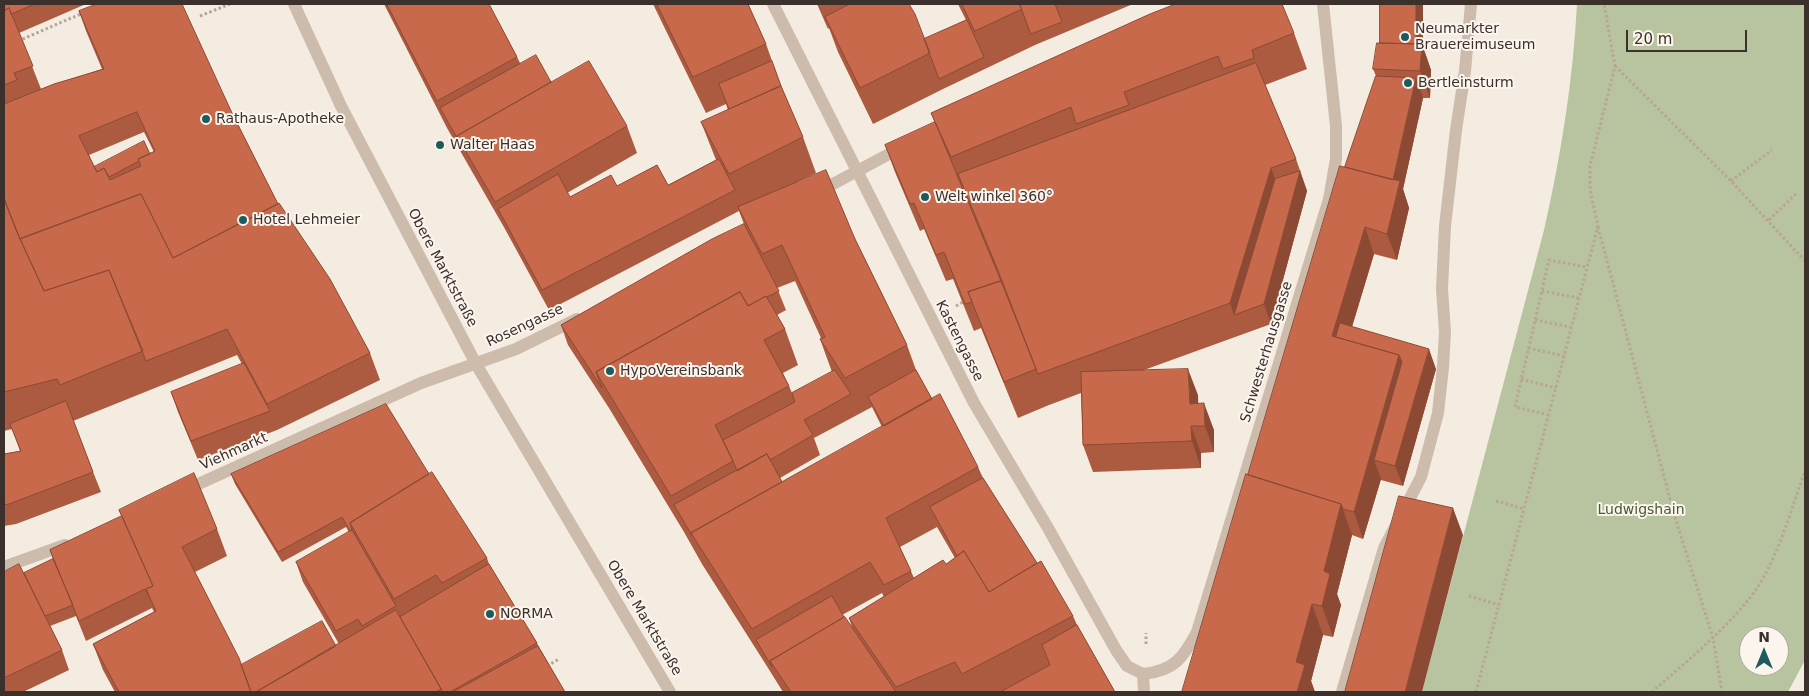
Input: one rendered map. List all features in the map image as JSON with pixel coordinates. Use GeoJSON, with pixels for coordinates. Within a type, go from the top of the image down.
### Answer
{"type":"FeatureCollection","features":[{"type":"Feature","properties":{"kind":"street","name":"Obere Marktstraße"},"geometry":{"type":"LineString","coordinates":[[294,4],[341,106],[476,364],[670,692]]}},
{"type":"Feature","properties":{"kind":"street","name":"Kastengasse"},"geometry":{"type":"LineString","coordinates":[[773,4],[978,411],[1048,528],[1116,650],[1127,666],[1143,674]]}},
{"type":"Feature","properties":{"kind":"street","name":"Schwesterhausgasse"},"geometry":{"type":"LineString","coordinates":[[1143,674],[1170,667],[1180,659],[1196,632],[1329,199],[1336,159],[1336,126],[1323,4]]}},
{"type":"Feature","properties":{"kind":"street"},"geometry":{"type":"LineString","coordinates":[[1342,692],[1384,548],[1421,477],[1438,413],[1445,332],[1442,289],[1445,226],[1455,138],[1466,71],[1472,4]]}},
{"type":"Feature","properties":{"kind":"street"},"geometry":{"type":"LineString","coordinates":[[806,198],[919,138]]}},
{"type":"Feature","properties":{"kind":"street","name":"Rosengasse"},"geometry":{"type":"LineString","coordinates":[[476,364],[533,341],[584,315]]}},
{"type":"Feature","properties":{"kind":"street","name":"Viehmarkt"},"geometry":{"type":"LineString","coordinates":[[169,498],[421,383],[476,364]]}},
{"type":"Feature","properties":{"kind":"street"},"geometry":{"type":"LineString","coordinates":[[4,567],[74,541]]}},
{"type":"Feature","properties":{"kind":"street"},"geometry":{"type":"LineString","coordinates":[[1143,674],[1144,692]]}},
{"type":"Feature","properties":{"kind":"path"},"geometry":{"type":"LineString","coordinates":[[200,16],[230,4]]}},
{"type":"Feature","properties":{"kind":"path"},"geometry":{"type":"LineString","coordinates":[[1604,4],[1615,66],[1590,166],[1590,190],[1674,514],[1713,638],[1722,692]]}},
{"type":"Feature","properties":{"kind":"path"},"geometry":{"type":"LineString","coordinates":[[12,44],[88,11]]}},
{"type":"Feature","properties":{"kind":"path"},"geometry":{"type":"LineString","coordinates":[[1615,66],[1731,181],[1805,261]]}},
{"type":"Feature","properties":{"kind":"path"},"geometry":{"type":"LineString","coordinates":[[1731,181],[1772,150]]}},
{"type":"Feature","properties":{"kind":"path"},"geometry":{"type":"LineString","coordinates":[[1769,220],[1797,193]]}},
{"type":"Feature","properties":{"kind":"path"},"geometry":{"type":"LineString","coordinates":[[1476,692],[1598,226]]}},
{"type":"Feature","properties":{"kind":"path"},"geometry":{"type":"LineString","coordinates":[[1549,415],[1515,407],[1549,260],[1586,267]]}},
{"type":"Feature","properties":{"kind":"path"},"geometry":{"type":"LineString","coordinates":[[1542,291],[1579,298]]}},
{"type":"Feature","properties":{"kind":"path"},"geometry":{"type":"LineString","coordinates":[[1535,320],[1571,327]]}},
{"type":"Feature","properties":{"kind":"path"},"geometry":{"type":"LineString","coordinates":[[1528,348],[1564,356]]}},
{"type":"Feature","properties":{"kind":"path"},"geometry":{"type":"LineString","coordinates":[[1521,379],[1556,388]]}},
{"type":"Feature","properties":{"kind":"path"},"geometry":{"type":"LineString","coordinates":[[1652,692],[1713,638],[1755,591],[1770,563],[1805,471]]}},
{"type":"Feature","properties":{"kind":"path"},"geometry":{"type":"LineString","coordinates":[[1496,501],[1524,509]]}},
{"type":"Feature","properties":{"kind":"path"},"geometry":{"type":"LineString","coordinates":[[1469,596],[1499,605]]}},
{"type":"Feature","properties":{"kind":"path"},"geometry":{"type":"LineString","coordinates":[[542,669],[559,659]]}},
{"type":"Feature","properties":{"kind":"green space","name":"Ludwigshain"},"geometry":{"type":"Polygon","coordinates":[[[1577,4],[1805,4],[1805,660],[1788,692],[1422,692],[1544,230],[1556,174],[1573,61],[1577,4]]]}},
{"type":"Feature","properties":{"kind":"building"},"geometry":{"type":"Polygon","coordinates":[[[4,4],[35,4],[11,14],[9,8],[4,11],[4,4]]]}},
{"type":"Feature","properties":{"kind":"building"},"geometry":{"type":"Polygon","coordinates":[[[97,4],[182,4],[232,113],[278,204],[173,258],[141,194],[20,239],[4,198],[4,104],[54,84],[104,69],[79,11],[97,4]],[[137,112],[79,136],[97,172],[104,168],[110,180],[141,166],[138,159],[155,151],[137,112]]]}},
{"type":"Feature","properties":{"kind":"building"},"geometry":{"type":"Polygon","coordinates":[[[387,4],[489,4],[517,57],[437,101],[387,4]]]}},
{"type":"Feature","properties":{"kind":"building"},"geometry":{"type":"Polygon","coordinates":[[[657,4],[748,4],[766,44],[693,77],[657,4]]]}},
{"type":"Feature","properties":{"kind":"building"},"geometry":{"type":"Polygon","coordinates":[[[850,4],[909,4],[915,14],[930,53],[860,88],[825,17],[850,4]]]}},
{"type":"Feature","properties":{"kind":"building"},"geometry":{"type":"Polygon","coordinates":[[[962,4],[1019,4],[1022,9],[975,31],[962,4]]]}},
{"type":"Feature","properties":{"kind":"building"},"geometry":{"type":"Polygon","coordinates":[[[1020,4],[1055,4],[1062,22],[1031,34],[1020,4]]]}},
{"type":"Feature","properties":{"kind":"building"},"geometry":{"type":"Polygon","coordinates":[[[1176,4],[1282,4],[1294,33],[1252,50],[1254,58],[1223,69],[1218,56],[1124,92],[1129,105],[1076,124],[1071,107],[951,157],[931,113],[1176,4]]]}},
{"type":"Feature","properties":{"kind":"building"},"geometry":{"type":"Polygon","coordinates":[[[1380,4],[1416,4],[1416,44],[1380,43],[1380,4]]]}},
{"type":"Feature","properties":{"kind":"building"},"geometry":{"type":"Polygon","coordinates":[[[9,8],[33,66],[14,73],[17,80],[4,85],[4,11],[9,8]]]}},
{"type":"Feature","properties":{"kind":"building"},"geometry":{"type":"Polygon","coordinates":[[[967,20],[984,57],[939,79],[924,39],[967,20]]]}},
{"type":"Feature","properties":{"kind":"building"},"geometry":{"type":"Polygon","coordinates":[[[1377,43],[1422,44],[1420,71],[1373,69],[1377,43]]]}},
{"type":"Feature","properties":{"kind":"building"},"geometry":{"type":"Polygon","coordinates":[[[536,55],[551,82],[457,136],[460,143],[440,108],[536,55]]]}},
{"type":"Feature","properties":{"kind":"building"},"geometry":{"type":"Polygon","coordinates":[[[589,61],[627,126],[495,202],[457,136],[589,61]]]}},
{"type":"Feature","properties":{"kind":"building"},"geometry":{"type":"Polygon","coordinates":[[[772,61],[781,86],[729,109],[719,84],[772,61]]]}},
{"type":"Feature","properties":{"kind":"building"},"geometry":{"type":"Polygon","coordinates":[[[1256,63],[1296,159],[1271,168],[1230,303],[1038,374],[958,174],[1256,63]]]}},
{"type":"Feature","properties":{"kind":"building"},"geometry":{"type":"Polygon","coordinates":[[[1376,76],[1416,78],[1393,180],[1345,167],[1376,76]]]}},
{"type":"Feature","properties":{"kind":"building"},"geometry":{"type":"Polygon","coordinates":[[[781,86],[803,137],[729,174],[701,122],[781,86]]]}},
{"type":"Feature","properties":{"kind":"building"},"geometry":{"type":"Polygon","coordinates":[[[935,122],[1001,281],[968,292],[972,302],[965,304],[944,252],[936,255],[914,203],[910,204],[885,145],[935,122]]]}},
{"type":"Feature","properties":{"kind":"building"},"geometry":{"type":"Polygon","coordinates":[[[144,141],[150,154],[138,159],[139,161],[109,177],[104,168],[97,172],[94,167],[144,141]]]}},
{"type":"Feature","properties":{"kind":"building"},"geometry":{"type":"Polygon","coordinates":[[[719,159],[735,190],[542,290],[498,209],[558,174],[570,197],[611,175],[617,186],[657,165],[668,185],[719,159]]]}},
{"type":"Feature","properties":{"kind":"building"},"geometry":{"type":"Polygon","coordinates":[[[1340,166],[1400,181],[1387,234],[1365,227],[1332,336],[1399,355],[1354,512],[1343,509],[1341,504],[1248,475],[1340,166]]]}},
{"type":"Feature","properties":{"kind":"building"},"geometry":{"type":"Polygon","coordinates":[[[826,170],[855,239],[907,345],[845,378],[820,339],[825,337],[782,245],[762,254],[738,207],[826,170]]]}},
{"type":"Feature","properties":{"kind":"building"},"geometry":{"type":"Polygon","coordinates":[[[1300,171],[1264,304],[1234,315],[1275,179],[1300,171]]]}},
{"type":"Feature","properties":{"kind":"building"},"geometry":{"type":"Polygon","coordinates":[[[141,194],[173,258],[279,203],[330,279],[370,353],[267,404],[227,329],[146,361],[109,270],[44,291],[20,239],[141,194]]]}},
{"type":"Feature","properties":{"kind":"building"},"geometry":{"type":"Polygon","coordinates":[[[4,199],[44,291],[109,270],[143,351],[60,385],[57,379],[4,392],[4,199]]]}},
{"type":"Feature","properties":{"kind":"building"},"geometry":{"type":"Polygon","coordinates":[[[744,224],[779,291],[748,306],[740,292],[596,372],[602,388],[561,325],[712,239],[744,224]]]}},
{"type":"Feature","properties":{"kind":"building"},"geometry":{"type":"Polygon","coordinates":[[[1001,281],[1036,369],[1004,382],[968,292],[1001,281]]]}},
{"type":"Feature","properties":{"kind":"building"},"geometry":{"type":"Polygon","coordinates":[[[740,292],[748,306],[766,296],[785,329],[764,340],[789,386],[715,425],[733,461],[671,496],[596,372],[740,292]]]}},
{"type":"Feature","properties":{"kind":"building"},"geometry":{"type":"Polygon","coordinates":[[[1340,323],[1429,349],[1395,466],[1374,460],[1402,362],[1399,355],[1336,337],[1340,323]]]}},
{"type":"Feature","properties":{"kind":"building"},"geometry":{"type":"Polygon","coordinates":[[[244,363],[270,411],[191,441],[171,392],[244,363]]]}},
{"type":"Feature","properties":{"kind":"building"},"geometry":{"type":"Polygon","coordinates":[[[1188,369],[1190,404],[1204,403],[1205,426],[1191,426],[1192,441],[1083,445],[1081,372],[1188,369]]]}},
{"type":"Feature","properties":{"kind":"building"},"geometry":{"type":"Polygon","coordinates":[[[835,370],[851,394],[804,420],[813,435],[770,460],[767,454],[737,471],[723,440],[795,402],[792,393],[835,370]]]}},
{"type":"Feature","properties":{"kind":"building"},"geometry":{"type":"Polygon","coordinates":[[[916,370],[932,399],[884,426],[868,397],[916,370]]]}},
{"type":"Feature","properties":{"kind":"building"},"geometry":{"type":"Polygon","coordinates":[[[940,394],[978,467],[886,518],[911,571],[884,585],[870,562],[752,629],[691,533],[940,394]]]}},
{"type":"Feature","properties":{"kind":"building"},"geometry":{"type":"Polygon","coordinates":[[[66,401],[93,472],[4,505],[4,454],[21,451],[10,424],[66,401]]]}},
{"type":"Feature","properties":{"kind":"building"},"geometry":{"type":"Polygon","coordinates":[[[386,404],[429,474],[350,523],[352,530],[350,531],[342,517],[278,552],[231,474],[386,404]]]}},
{"type":"Feature","properties":{"kind":"building"},"geometry":{"type":"Polygon","coordinates":[[[767,454],[782,482],[691,533],[693,537],[674,505],[767,454]]]}},
{"type":"Feature","properties":{"kind":"building"},"geometry":{"type":"Polygon","coordinates":[[[432,472],[487,558],[442,583],[436,575],[394,599],[350,523],[432,472]]]}},
{"type":"Feature","properties":{"kind":"building"},"geometry":{"type":"Polygon","coordinates":[[[194,473],[217,529],[182,547],[239,658],[251,692],[119,692],[93,644],[156,611],[146,589],[153,586],[119,510],[194,473]]]}},
{"type":"Feature","properties":{"kind":"building"},"geometry":{"type":"Polygon","coordinates":[[[1246,474],[1341,504],[1324,571],[1330,574],[1322,606],[1312,604],[1296,662],[1305,665],[1297,692],[1182,692],[1246,474]]]}},
{"type":"Feature","properties":{"kind":"building"},"geometry":{"type":"Polygon","coordinates":[[[983,478],[1037,563],[989,592],[964,551],[957,556],[930,507],[983,478]]]}},
{"type":"Feature","properties":{"kind":"building"},"geometry":{"type":"Polygon","coordinates":[[[1399,496],[1453,508],[1405,692],[1345,692],[1399,496]]]}},
{"type":"Feature","properties":{"kind":"building"},"geometry":{"type":"Polygon","coordinates":[[[122,516],[153,586],[146,589],[149,596],[145,589],[79,621],[50,550],[122,516]]]}},
{"type":"Feature","properties":{"kind":"building"},"geometry":{"type":"Polygon","coordinates":[[[352,530],[396,606],[362,626],[358,619],[336,631],[296,562],[352,530]]]}},
{"type":"Feature","properties":{"kind":"building"},"geometry":{"type":"Polygon","coordinates":[[[964,551],[989,592],[1041,561],[1073,616],[962,674],[955,662],[896,687],[849,618],[943,560],[946,564],[964,551]]]}},
{"type":"Feature","properties":{"kind":"building"},"geometry":{"type":"Polygon","coordinates":[[[53,559],[73,605],[45,616],[24,573],[53,559]]]}},
{"type":"Feature","properties":{"kind":"building"},"geometry":{"type":"Polygon","coordinates":[[[19,564],[62,650],[4,678],[4,572],[19,564]]]}},
{"type":"Feature","properties":{"kind":"building"},"geometry":{"type":"Polygon","coordinates":[[[489,564],[537,643],[450,692],[443,692],[400,617],[489,564]]]}},
{"type":"Feature","properties":{"kind":"building"},"geometry":{"type":"Polygon","coordinates":[[[832,596],[844,617],[770,661],[772,667],[756,640],[832,596]]]}},
{"type":"Feature","properties":{"kind":"building"},"geometry":{"type":"Polygon","coordinates":[[[396,610],[441,689],[436,692],[256,692],[396,610]]]}},
{"type":"Feature","properties":{"kind":"building"},"geometry":{"type":"Polygon","coordinates":[[[845,617],[896,692],[791,692],[770,661],[845,617]]]}},
{"type":"Feature","properties":{"kind":"building"},"geometry":{"type":"Polygon","coordinates":[[[322,621],[336,646],[256,692],[251,692],[241,665],[322,621]]]}},
{"type":"Feature","properties":{"kind":"building"},"geometry":{"type":"Polygon","coordinates":[[[1077,625],[1115,692],[1000,692],[1050,665],[1042,645],[1077,625]]]}},
{"type":"Feature","properties":{"kind":"building"},"geometry":{"type":"Polygon","coordinates":[[[538,646],[565,692],[453,692],[538,646]]]}},
{"type":"Feature","properties":{"kind":"place","name":"Neumarkter Brauereimuseum"},"geometry":{"type":"Point","coordinates":[1405,37]}},
{"type":"Feature","properties":{"kind":"place","name":"Bertleinsturm"},"geometry":{"type":"Point","coordinates":[1408,83]}},
{"type":"Feature","properties":{"kind":"place","name":"Rathaus-Apotheke"},"geometry":{"type":"Point","coordinates":[206,119]}},
{"type":"Feature","properties":{"kind":"place","name":"Walter Haas"},"geometry":{"type":"Point","coordinates":[440,145]}},
{"type":"Feature","properties":{"kind":"place","name":"Welt winkel 360°"},"geometry":{"type":"Point","coordinates":[925,197]}},
{"type":"Feature","properties":{"kind":"place","name":"Hotel Lehmeier"},"geometry":{"type":"Point","coordinates":[243,220]}},
{"type":"Feature","properties":{"kind":"place","name":"HypoVereinsbank"},"geometry":{"type":"Point","coordinates":[610,371]}},
{"type":"Feature","properties":{"kind":"place","name":"NORMA"},"geometry":{"type":"Point","coordinates":[490,614]}}]}
